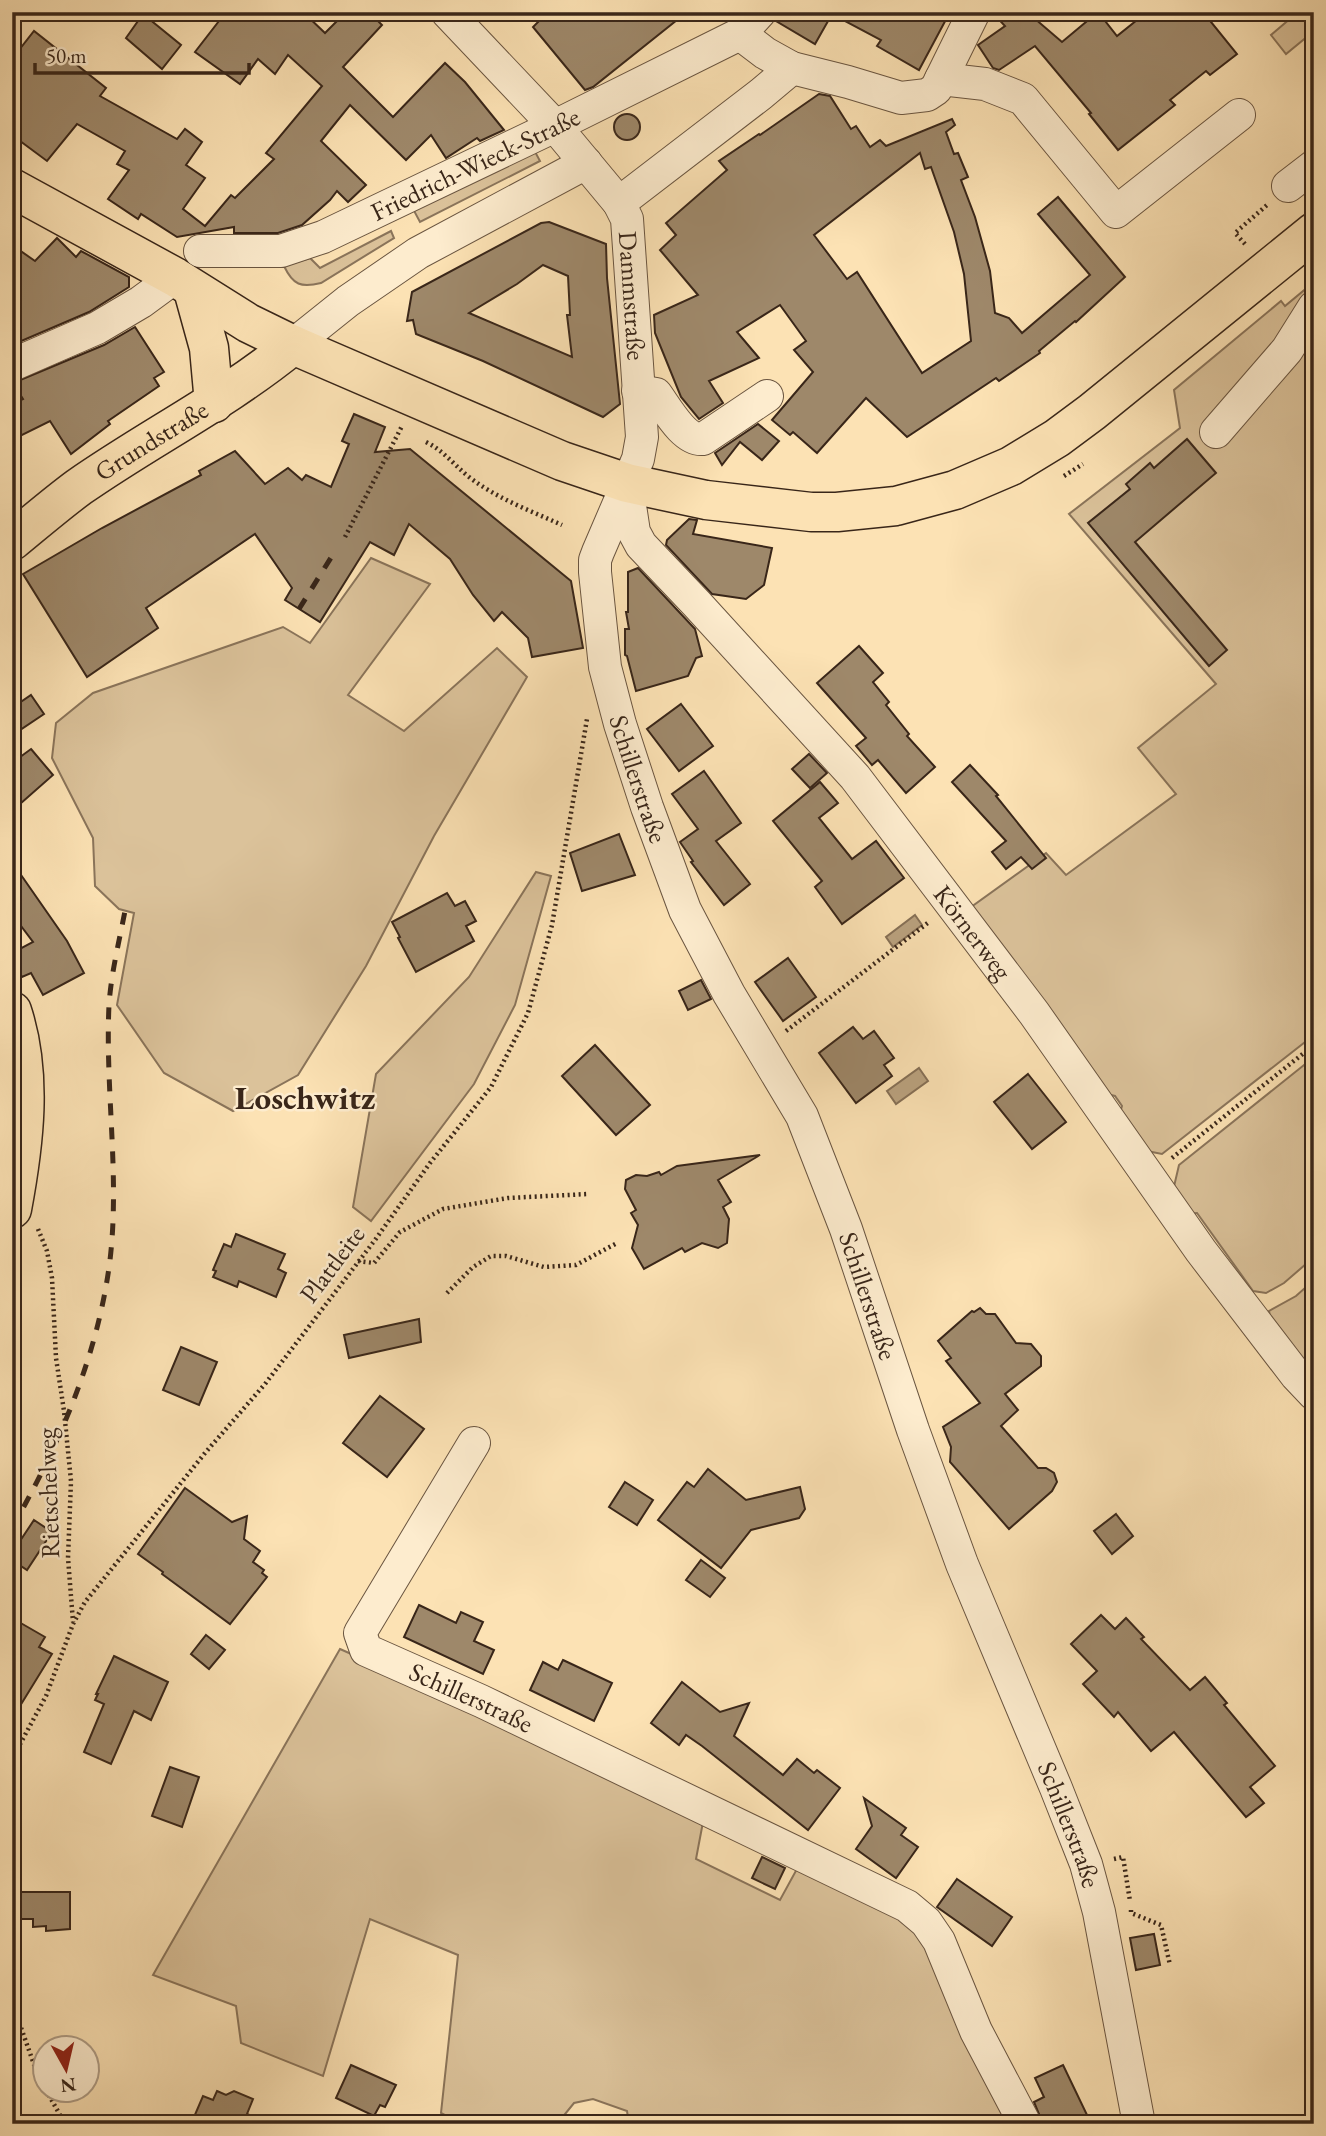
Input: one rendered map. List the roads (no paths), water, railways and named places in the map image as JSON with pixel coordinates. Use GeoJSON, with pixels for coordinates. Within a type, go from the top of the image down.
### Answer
{"type":"FeatureCollection","features":[{"type":"Feature","properties":{"kind":"main road"},"geometry":{"type":"LineString","coordinates":[[12,188],[189,273],[248,323],[293,345],[409,419],[562,461],[627,483],[706,500],[811,512],[896,506],[955,490],[1011,466],[1057,438],[1092,412],[1310,235]]}},
{"type":"Feature","properties":{"kind":"main road"},"geometry":{"type":"LineString","coordinates":[[189,273],[209,348],[214,402]]}},
{"type":"Feature","properties":{"kind":"main road","name":"Grundstraße"},"geometry":{"type":"LineString","coordinates":[[12,541],[79,488],[260,372],[293,345]]}},
{"type":"Feature","properties":{"kind":"main road"},"geometry":{"type":"LineString","coordinates":[[12,1011],[19,1030],[24,1067],[18,1105],[21,1216]]}},
{"type":"Feature","properties":{"kind":"street"},"geometry":{"type":"LineString","coordinates":[[447,12],[555,126],[619,203],[792,68]]}},
{"type":"Feature","properties":{"kind":"street"},"geometry":{"type":"LineString","coordinates":[[974,12],[941,79],[985,84],[1023,99],[1116,212],[1240,115]]}},
{"type":"Feature","properties":{"kind":"street","name":"Friedrich-Wieck-Straße"},"geometry":{"type":"LineString","coordinates":[[189,273],[281,251],[323,237],[555,126],[750,23],[765,53],[792,68],[901,98],[927,95],[936,89],[941,79]]}},
{"type":"Feature","properties":{"kind":"street","name":"Friedrich-Wieck-Straße"},"geometry":{"type":"LineString","coordinates":[[293,345],[348,301],[418,253],[586,163]]}},
{"type":"Feature","properties":{"kind":"street"},"geometry":{"type":"LineString","coordinates":[[1289,186],[1314,166]]}},
{"type":"Feature","properties":{"kind":"street","name":"Dammstraße"},"geometry":{"type":"LineString","coordinates":[[619,203],[627,219],[642,437],[638,459],[627,483]]}},
{"type":"Feature","properties":{"kind":"street"},"geometry":{"type":"LineString","coordinates":[[12,365],[97,328],[189,273]]}},
{"type":"Feature","properties":{"kind":"street"},"geometry":{"type":"LineString","coordinates":[[1216,432],[1287,350],[1314,307]]}},
{"type":"Feature","properties":{"kind":"street","name":"Dammstraße"},"geometry":{"type":"LineString","coordinates":[[638,391],[656,394],[687,435],[695,440],[703,439],[767,396]]}},
{"type":"Feature","properties":{"kind":"street","name":"Körnerweg"},"geometry":{"type":"LineString","coordinates":[[627,483],[634,533],[641,545],[855,777],[1034,1013],[1148,1177],[1296,1375],[1314,1394]]}},
{"type":"Feature","properties":{"kind":"street","name":"Schillerstraße"},"geometry":{"type":"LineString","coordinates":[[627,483],[595,560],[605,667],[640,790],[685,910],[722,982],[802,1116],[846,1229],[913,1430],[962,1564],[1086,1864],[1099,1912],[1139,2124]]}},
{"type":"Feature","properties":{"kind":"street","name":"Schillerstraße"},"geometry":{"type":"LineString","coordinates":[[474,1443],[360,1633],[366,1650],[481,1701],[906,1906],[926,1922],[939,1941],[976,2031],[1025,2124]]}},
{"type":"Feature","properties":{"kind":"railway"},"geometry":{"type":"LineString","coordinates":[[299,609],[332,556]]}},
{"type":"Feature","properties":{"kind":"railway"},"geometry":{"type":"LineString","coordinates":[[12,1528],[45,1465],[74,1399],[96,1331],[104,1296],[110,1260],[114,1196],[109,1005],[125,911]]}},
{"type":"Feature","properties":{"kind":"district","name":"Loschwitz"},"geometry":{"type":"Point","coordinates":[305,1097]}}]}
